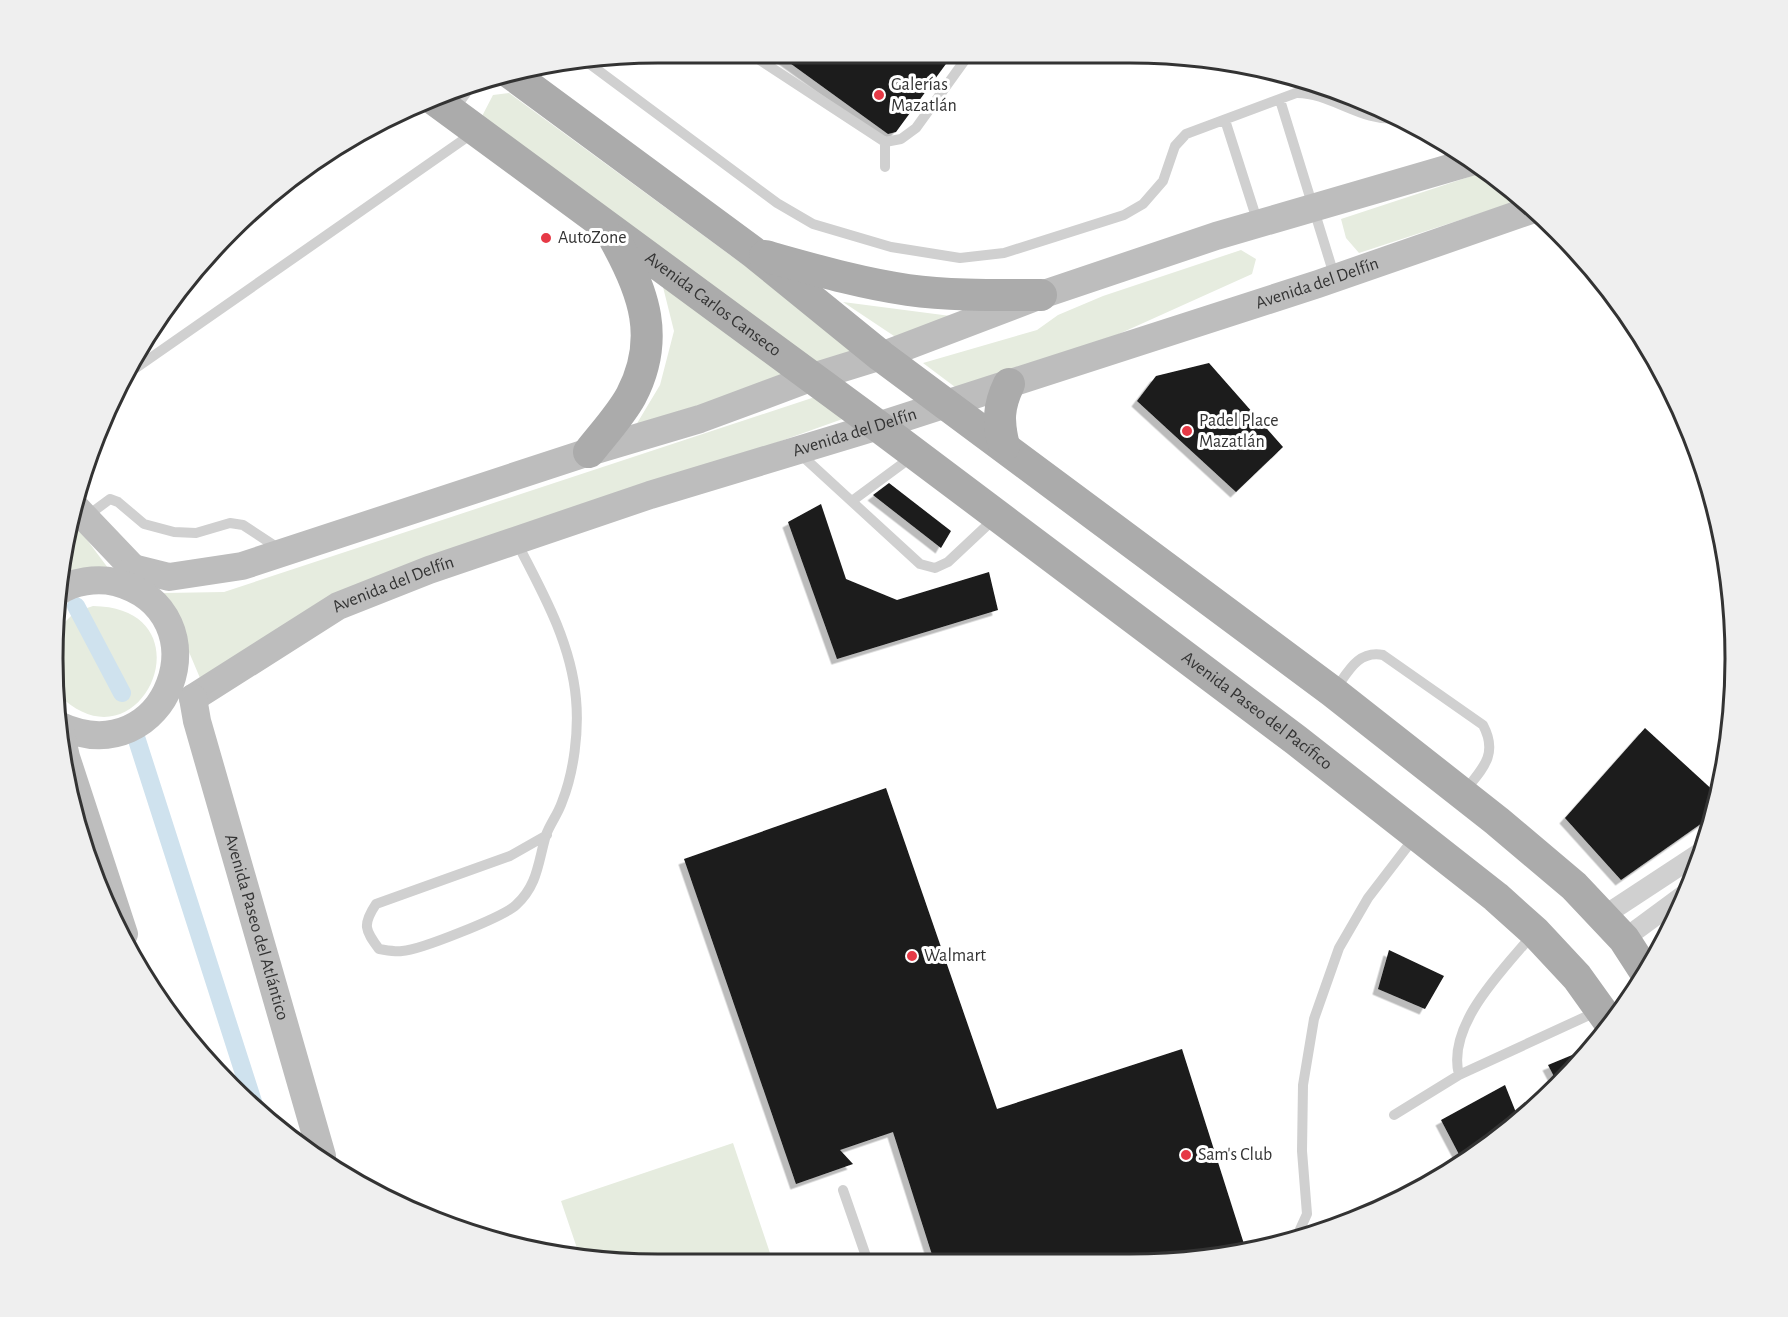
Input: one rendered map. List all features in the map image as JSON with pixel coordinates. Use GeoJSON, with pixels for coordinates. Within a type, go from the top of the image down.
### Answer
{"type":"FeatureCollection","features":[{"type":"Feature","properties":{"kind":"main road"},"geometry":{"type":"LineString","coordinates":[[519,79],[753,252],[881,356],[1333,692],[1574,886],[1624,939],[1640,964]]}},
{"type":"Feature","properties":{"kind":"main road","name":"Avenida Carlos Canseco"},"geometry":{"type":"LineString","coordinates":[[453,114],[878,426]]}},
{"type":"Feature","properties":{"kind":"main road"},"geometry":{"type":"LineString","coordinates":[[589,452],[630,398],[646,358],[643,299],[636,277],[610,231]]}},
{"type":"Feature","properties":{"kind":"main road"},"geometry":{"type":"LineString","coordinates":[[753,252],[849,280],[910,290],[965,295],[1041,295]]}},
{"type":"Feature","properties":{"kind":"main road"},"geometry":{"type":"LineString","coordinates":[[1004,446],[998,424],[999,412],[1009,384]]}},
{"type":"Feature","properties":{"kind":"main road","name":"Avenida Paseo del Pacífico"},"geometry":{"type":"LineString","coordinates":[[878,426],[1296,740],[1496,897],[1535,932],[1577,977],[1606,1016]]}},
{"type":"Feature","properties":{"kind":"street"},"geometry":{"type":"LineString","coordinates":[[67,588],[84,581],[131,577],[169,578],[242,566],[589,452],[700,419],[813,377],[881,356],[1041,295],[1258,224],[1462,164]]}},
{"type":"Feature","properties":{"kind":"street","name":"Avenida del Delfín"},"geometry":{"type":"LineString","coordinates":[[181,693],[338,606],[429,570],[650,495],[878,426],[945,402],[1009,384],[1335,278],[1523,212]]}},
{"type":"Feature","properties":{"kind":"street"},"geometry":{"type":"LineString","coordinates":[[67,729],[84,735],[118,733],[135,727],[181,693],[175,669],[175,648],[170,628],[160,611],[81,513]]}},
{"type":"Feature","properties":{"kind":"street","name":"Avenida Paseo del Atlántico"},"geometry":{"type":"LineString","coordinates":[[181,693],[197,721],[320,1148]]}},
{"type":"Feature","properties":{"kind":"street"},"geometry":{"type":"LineString","coordinates":[[79,798],[109,888]]}},
{"type":"Feature","properties":{"kind":"street"},"geometry":{"type":"LineString","coordinates":[[1602,917],[1690,859]]}},
{"type":"Feature","properties":{"kind":"street"},"geometry":{"type":"LineString","coordinates":[[1624,939],[1672,903]]}},
{"type":"Feature","properties":{"kind":"lane"},"geometry":{"type":"LineString","coordinates":[[764,63],[885,142],[901,139],[916,128],[963,63]]}},
{"type":"Feature","properties":{"kind":"lane"},"geometry":{"type":"LineString","coordinates":[[593,67],[777,203],[813,224],[891,247],[960,258],[1004,253],[1124,214],[1143,204],[1163,181],[1175,146],[1186,134],[1296,93],[1310,93],[1381,119]]}},
{"type":"Feature","properties":{"kind":"lane"},"geometry":{"type":"LineString","coordinates":[[142,364],[453,114],[465,96]]}},
{"type":"Feature","properties":{"kind":"lane"},"geometry":{"type":"LineString","coordinates":[[1280,100],[1335,278]]}},
{"type":"Feature","properties":{"kind":"lane"},"geometry":{"type":"LineString","coordinates":[[1225,120],[1258,224]]}},
{"type":"Feature","properties":{"kind":"lane"},"geometry":{"type":"LineString","coordinates":[[885,142],[885,167]]}},
{"type":"Feature","properties":{"kind":"lane"},"geometry":{"type":"LineString","coordinates":[[797,451],[920,564],[935,568],[948,562],[998,515]]}},
{"type":"Feature","properties":{"kind":"lane"},"geometry":{"type":"LineString","coordinates":[[852,501],[915,454]]}},
{"type":"Feature","properties":{"kind":"lane"},"geometry":{"type":"LineString","coordinates":[[82,510],[110,499],[118,502],[144,524],[174,532],[196,533],[230,523],[243,525],[284,551]]}},
{"type":"Feature","properties":{"kind":"lane"},"geometry":{"type":"LineString","coordinates":[[516,541],[553,612],[568,657],[576,699],[575,746],[565,790],[546,835],[542,860],[533,884],[515,906],[489,920],[403,952],[379,949],[367,932],[368,917],[376,904],[510,856],[546,835]]}},
{"type":"Feature","properties":{"kind":"lane"},"geometry":{"type":"LineString","coordinates":[[1333,692],[1359,658],[1371,652],[1383,655],[1483,725],[1491,740],[1489,756],[1462,794]]}},
{"type":"Feature","properties":{"kind":"lane"},"geometry":{"type":"LineString","coordinates":[[1300,1229],[1307,1214],[1302,1151],[1303,1085],[1314,1019],[1338,948],[1368,898],[1416,835]]}},
{"type":"Feature","properties":{"kind":"lane"},"geometry":{"type":"LineString","coordinates":[[1459,1075],[1457,1048],[1469,1016],[1535,932]]}},
{"type":"Feature","properties":{"kind":"lane"},"geometry":{"type":"LineString","coordinates":[[1394,1115],[1459,1075],[1605,1016]]}},
{"type":"Feature","properties":{"kind":"lane"},"geometry":{"type":"LineString","coordinates":[[843,1190],[865,1254]]}},
{"type":"Feature","properties":{"kind":"shaded area"},"geometry":{"type":"Polygon","coordinates":[[[509,93],[864,353],[823,370],[479,122],[493,95],[509,93]]]}},
{"type":"Feature","properties":{"kind":"shaded area"},"geometry":{"type":"Polygon","coordinates":[[[1476,175],[1512,203],[1359,253],[1346,238],[1341,219],[1476,175]]]}},
{"type":"Feature","properties":{"kind":"shaded area"},"geometry":{"type":"Polygon","coordinates":[[[1241,250],[1256,259],[1252,274],[1101,342],[959,390],[923,363],[1037,330],[1058,315],[1103,296],[1241,250]]]}},
{"type":"Feature","properties":{"kind":"shaded area"},"geometry":{"type":"Polygon","coordinates":[[[661,279],[798,374],[630,435],[660,385],[674,331],[661,279]]]}},
{"type":"Feature","properties":{"kind":"shaded area"},"geometry":{"type":"Polygon","coordinates":[[[843,302],[966,318],[903,342],[843,302]]]}},
{"type":"Feature","properties":{"kind":"shaded area"},"geometry":{"type":"Polygon","coordinates":[[[821,395],[851,416],[521,534],[200,678],[164,593],[224,592],[821,395]]]}},
{"type":"Feature","properties":{"kind":"shaded area"},"geometry":{"type":"Polygon","coordinates":[[[78,527],[108,568],[69,577],[78,527]]]}},
{"type":"Feature","properties":{"kind":"shaded area"},"geometry":{"type":"Polygon","coordinates":[[[93,606],[130,614],[150,632],[157,657],[152,682],[137,703],[115,716],[88,714],[64,698],[64,623],[75,612],[93,606]]]}},
{"type":"Feature","properties":{"kind":"shaded area"},"geometry":{"type":"Polygon","coordinates":[[[733,1143],[770,1254],[620,1253],[577,1248],[561,1201],[733,1143]]]}},
{"type":"Feature","properties":{"kind":"building","name":"Galerías Mazatlán"},"geometry":{"type":"Polygon","coordinates":[[[790,63],[947,63],[896,132],[888,134],[790,63]]]}},
{"type":"Feature","properties":{"kind":"building"},"geometry":{"type":"Polygon","coordinates":[[[1209,363],[1283,447],[1236,492],[1137,401],[1156,376],[1209,363]]]}},
{"type":"Feature","properties":{"kind":"building"},"geometry":{"type":"Polygon","coordinates":[[[889,483],[951,531],[941,548],[873,495],[889,483]]]}},
{"type":"Feature","properties":{"kind":"building"},"geometry":{"type":"Polygon","coordinates":[[[821,504],[846,579],[897,600],[989,572],[998,610],[837,659],[788,522],[821,504]]]}},
{"type":"Feature","properties":{"kind":"building"},"geometry":{"type":"Polygon","coordinates":[[[1645,728],[1711,788],[1702,823],[1621,880],[1565,818],[1645,728]]]}},
{"type":"Feature","properties":{"kind":"building"},"geometry":{"type":"Polygon","coordinates":[[[886,788],[997,1109],[1182,1049],[1244,1243],[1168,1253],[932,1254],[893,1132],[840,1150],[853,1164],[796,1184],[684,859],[886,788]]]}},
{"type":"Feature","properties":{"kind":"building"},"geometry":{"type":"Polygon","coordinates":[[[1389,950],[1444,976],[1425,1009],[1378,989],[1389,950]]]}},
{"type":"Feature","properties":{"kind":"building"},"geometry":{"type":"Polygon","coordinates":[[[1574,1054],[1554,1077],[1548,1065],[1574,1054]]]}},
{"type":"Feature","properties":{"kind":"building"},"geometry":{"type":"Polygon","coordinates":[[[1505,1085],[1516,1111],[1459,1155],[1441,1120],[1505,1085]]]}},
{"type":"Feature","properties":{"kind":"waterway"},"geometry":{"type":"LineString","coordinates":[[76,606],[122,693]]}},
{"type":"Feature","properties":{"kind":"waterway"},"geometry":{"type":"LineString","coordinates":[[136,737],[250,1091]]}},
{"type":"Feature","properties":{"kind":"place","name":"Galerías Mazatlán"},"geometry":{"type":"Point","coordinates":[879,95]}},
{"type":"Feature","properties":{"kind":"place","name":"AutoZone"},"geometry":{"type":"Point","coordinates":[546,238]}},
{"type":"Feature","properties":{"kind":"place","name":"Padel Place Mazatlán"},"geometry":{"type":"Point","coordinates":[1187,431]}},
{"type":"Feature","properties":{"kind":"place","name":"Walmart"},"geometry":{"type":"Point","coordinates":[912,956]}},
{"type":"Feature","properties":{"kind":"place","name":"Sam's Club"},"geometry":{"type":"Point","coordinates":[1186,1155]}}]}
